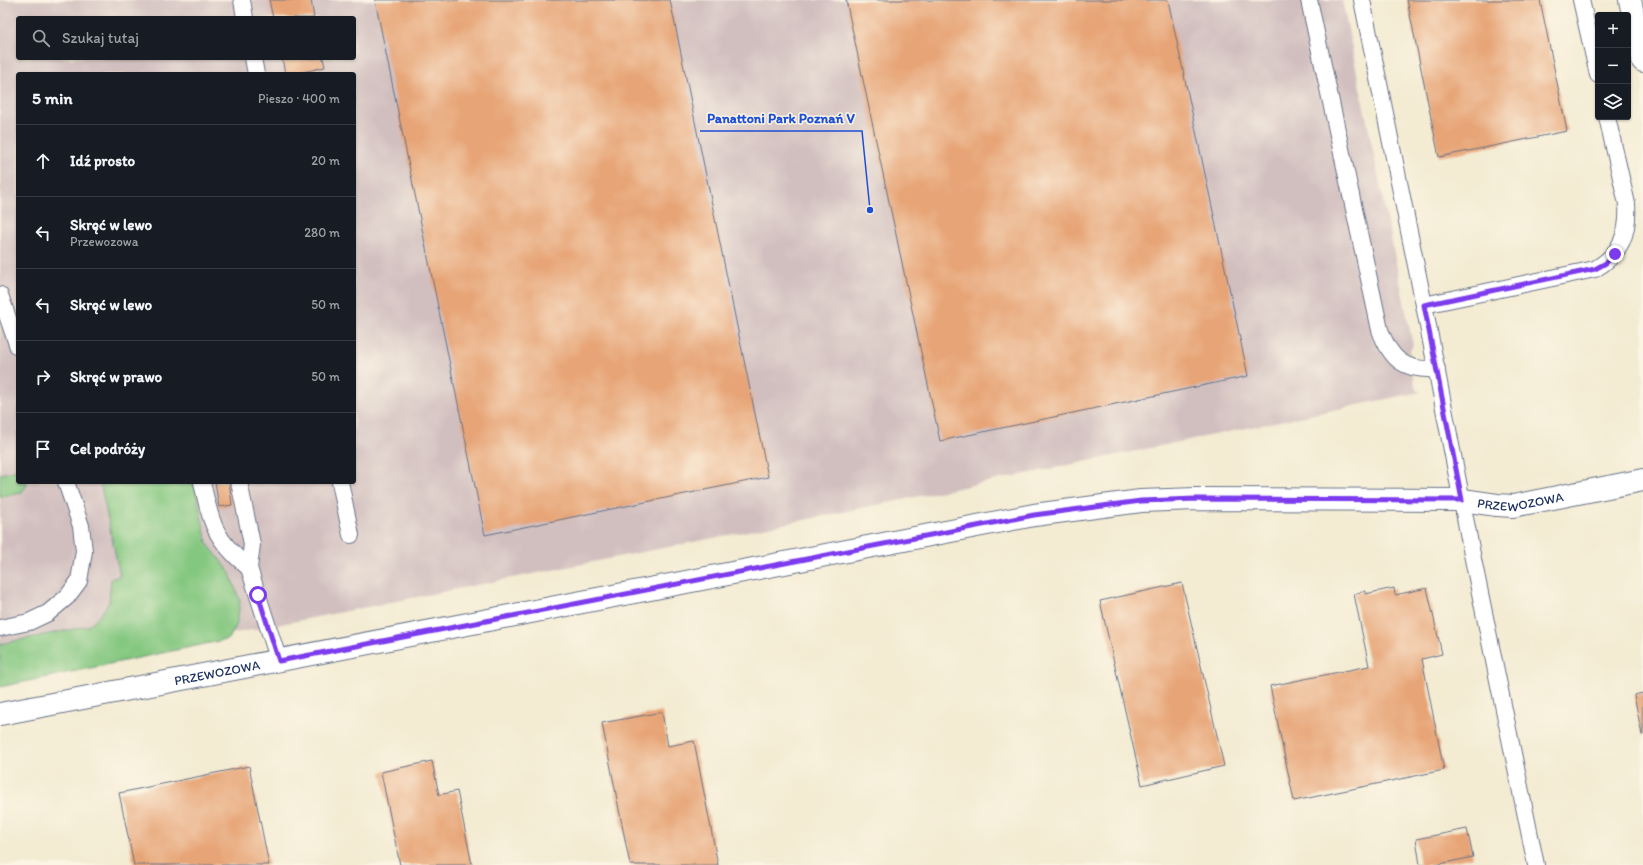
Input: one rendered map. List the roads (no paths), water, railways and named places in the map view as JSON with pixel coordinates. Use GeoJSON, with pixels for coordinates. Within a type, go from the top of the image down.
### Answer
{"type":"FeatureCollection","features":[{"type":"Feature","properties":{"kind":"street"},"geometry":{"type":"LineString","coordinates":[[1630,0],[1643,61]]}},
{"type":"Feature","properties":{"kind":"street","name":"PRZEWOZOWA"},"geometry":{"type":"LineString","coordinates":[[0,714],[1026,517],[1085,507],[1141,501],[1196,499],[1462,500],[1513,506],[1643,480]]}},
{"type":"Feature","properties":{"kind":"lane"},"geometry":{"type":"LineString","coordinates":[[242,0],[245,16]]}},
{"type":"Feature","properties":{"kind":"lane"},"geometry":{"type":"LineString","coordinates":[[1309,0],[1380,330],[1393,356],[1405,365],[1418,369],[1437,369]]}},
{"type":"Feature","properties":{"kind":"lane"},"geometry":{"type":"LineString","coordinates":[[1362,0],[1536,865]]}},
{"type":"Feature","properties":{"kind":"lane"},"geometry":{"type":"LineString","coordinates":[[1581,0],[1595,62]]}},
{"type":"Feature","properties":{"kind":"lane"},"geometry":{"type":"LineString","coordinates":[[253,60],[256,72]]}},
{"type":"Feature","properties":{"kind":"lane"},"geometry":{"type":"LineString","coordinates":[[1424,305],[1595,269],[1606,263],[1615,254],[1622,244],[1627,231],[1628,218],[1627,204],[1608,120]]}},
{"type":"Feature","properties":{"kind":"lane"},"geometry":{"type":"LineString","coordinates":[[0,295],[12,313],[16,336]]}},
{"type":"Feature","properties":{"kind":"lane"},"geometry":{"type":"LineString","coordinates":[[0,628],[29,622],[48,613],[67,597],[79,581],[84,550],[81,526],[67,484]]}},
{"type":"Feature","properties":{"kind":"lane"},"geometry":{"type":"LineString","coordinates":[[202,484],[214,530],[228,549],[249,568]]}},
{"type":"Feature","properties":{"kind":"lane"},"geometry":{"type":"LineString","coordinates":[[239,484],[252,544],[249,568],[279,661]]}},
{"type":"Feature","properties":{"kind":"lane"},"geometry":{"type":"LineString","coordinates":[[340,484],[351,534]]}},
{"type":"Feature","properties":{"kind":"place","name":"Panattoni Park Poznań V"},"geometry":{"type":"Point","coordinates":[870,210]}}]}
